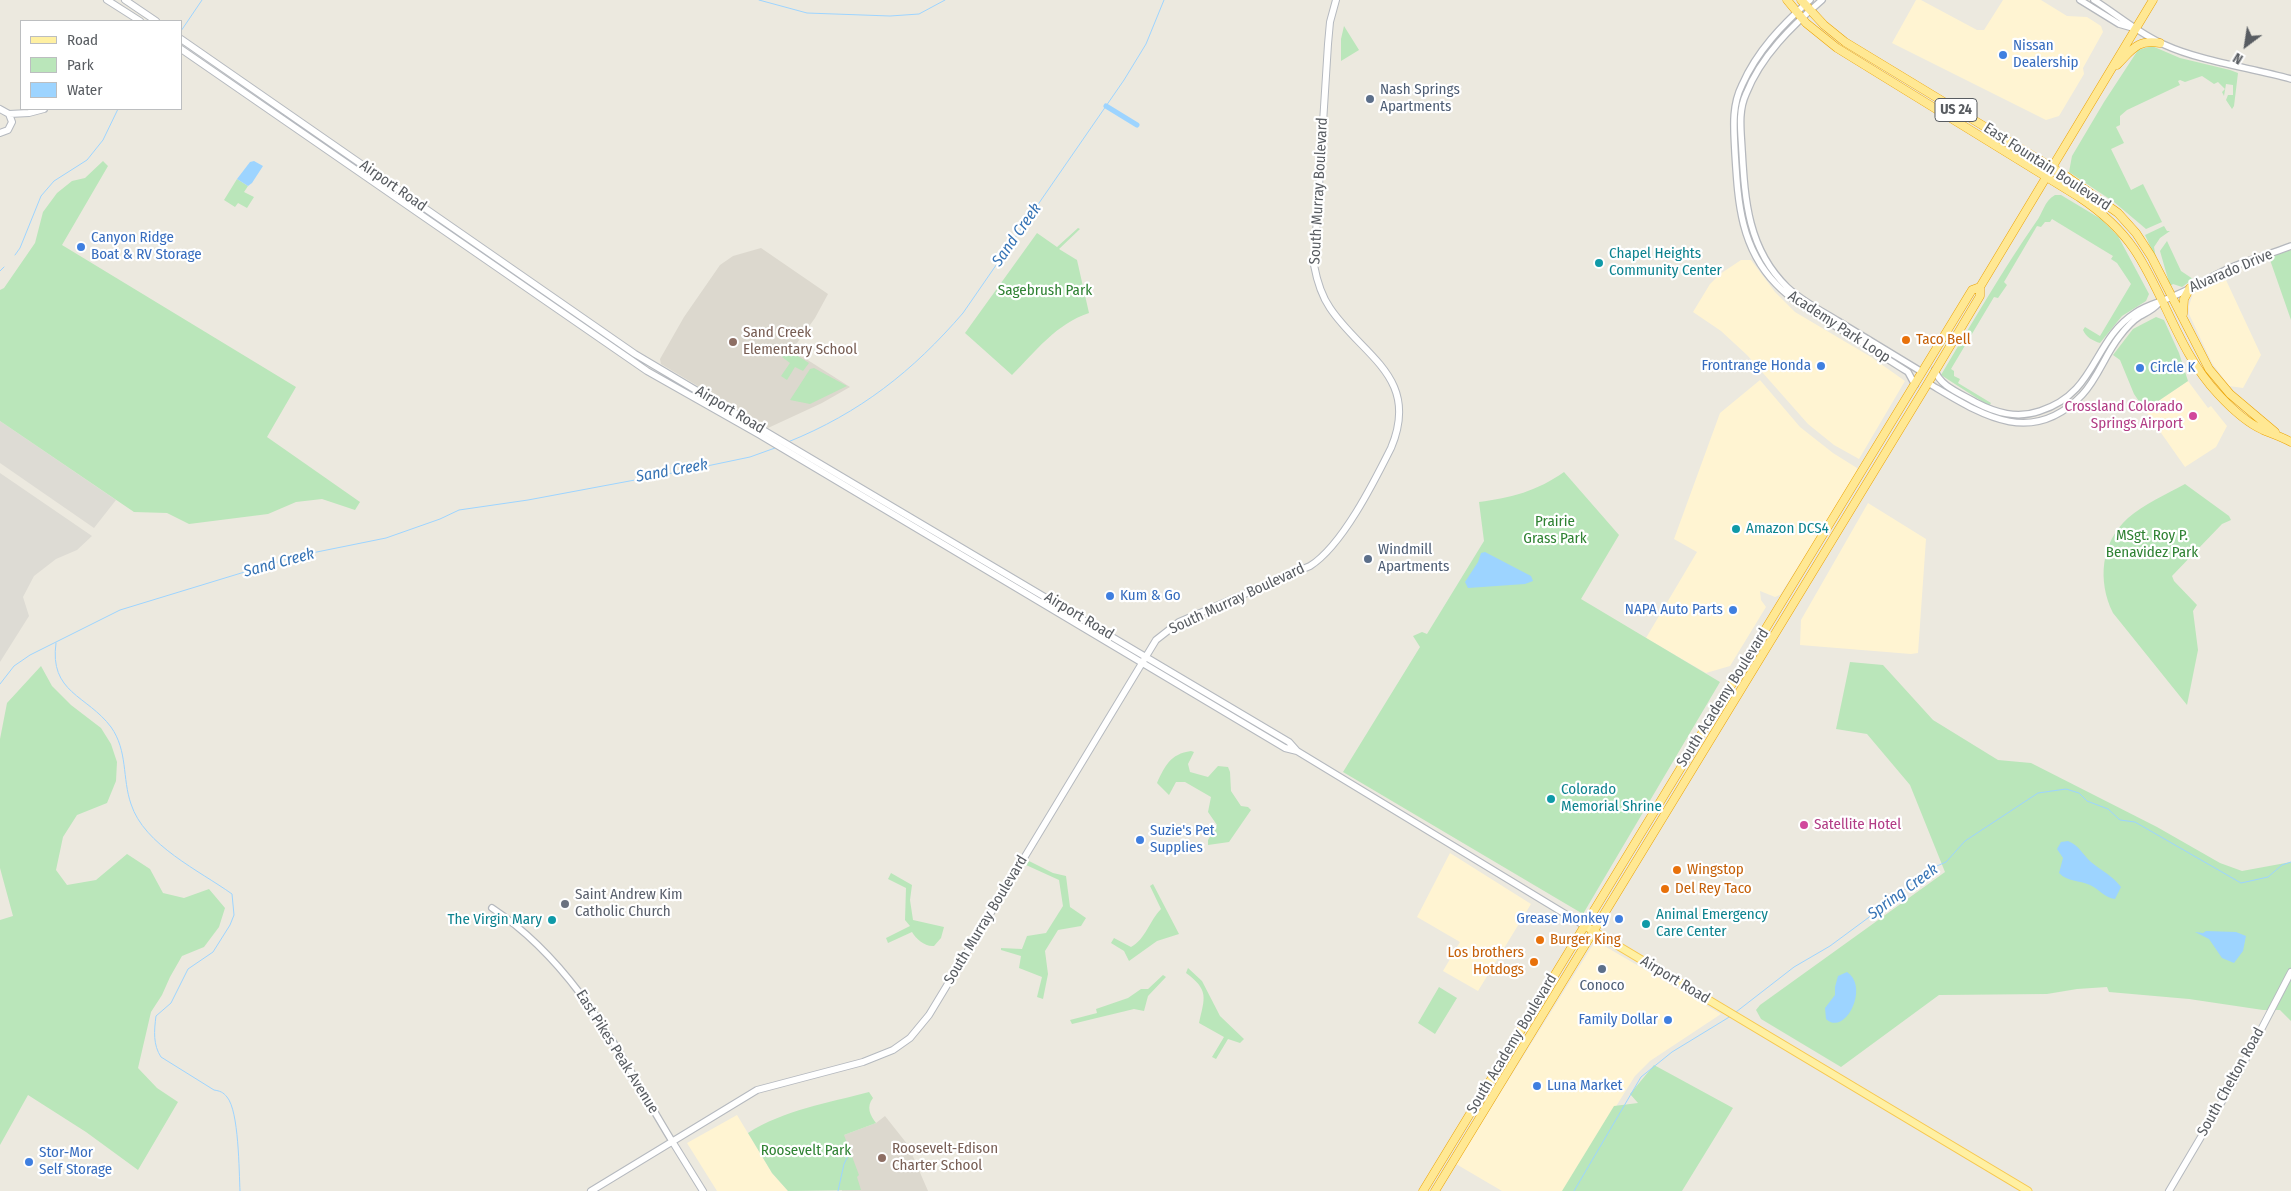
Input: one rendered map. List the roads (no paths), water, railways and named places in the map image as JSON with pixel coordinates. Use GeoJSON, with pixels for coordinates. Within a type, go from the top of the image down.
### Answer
{"type":"FeatureCollection","features":[{"type":"Feature","properties":{"kind":"highway","name":"East Fountain Boulevard"},"geometry":{"type":"LineString","coordinates":[[1787,0],[1799,15],[1837,48],[2089,204],[2118,229],[2142,262],[2160,302],[2196,366],[2217,393],[2244,417],[2262,429],[2291,442]]}},
{"type":"Feature","properties":{"kind":"highway","name":"South Academy Boulevard"},"geometry":{"type":"LineString","coordinates":[[1435,1191],[1928,383],[1980,296],[1980,287],[2153,0]]}},
{"type":"Feature","properties":{"kind":"highway","name":"East Fountain Boulevard"},"geometry":{"type":"LineString","coordinates":[[1807,4],[1850,46],[2101,199],[2126,222],[2144,246],[2209,369],[2219,382],[2276,434]]}},
{"type":"Feature","properties":{"kind":"highway"},"geometry":{"type":"LineString","coordinates":[[2106,78],[2139,44],[2146,41],[2160,43]]}},
{"type":"Feature","properties":{"kind":"highway","name":"South Academy Boulevard"},"geometry":{"type":"LineString","coordinates":[[1423,1191],[1955,317],[1972,290],[1980,287]]}},
{"type":"Feature","properties":{"kind":"highway"},"geometry":{"type":"LineString","coordinates":[[2183,318],[2183,302],[2190,288]]}},
{"type":"Feature","properties":{"kind":"highway"},"geometry":{"type":"LineString","coordinates":[[1928,383],[1928,372],[1951,333],[1955,317]]}},
{"type":"Feature","properties":{"kind":"highway"},"geometry":{"type":"LineString","coordinates":[[1880,462],[1879,455],[1920,386],[1922,372]]}},
{"type":"Feature","properties":{"kind":"main road"},"geometry":{"type":"LineString","coordinates":[[107,0],[138,20]]}},
{"type":"Feature","properties":{"kind":"main road"},"geometry":{"type":"LineString","coordinates":[[125,0],[155,20]]}},
{"type":"Feature","properties":{"kind":"main road","name":"South Murray Boulevard"},"geometry":{"type":"LineString","coordinates":[[591,1191],[757,1090],[882,1056],[910,1038],[929,1015],[1145,656],[1160,636],[1179,622],[1310,566],[1322,558],[1338,539],[1394,441],[1398,423],[1398,406],[1390,377],[1378,360],[1330,308],[1320,289],[1314,266],[1328,44],[1330,22],[1336,0]]}},
{"type":"Feature","properties":{"kind":"main road","name":"Airport Road"},"geometry":{"type":"LineString","coordinates":[[182,40],[635,354],[1141,663],[1285,748],[1297,751]]}},
{"type":"Feature","properties":{"kind":"main road","name":"Airport Road"},"geometry":{"type":"LineString","coordinates":[[182,50],[629,359],[761,432]]}},
{"type":"Feature","properties":{"kind":"main road"},"geometry":{"type":"LineString","coordinates":[[0,109],[9,114],[30,113],[40,110]]}},
{"type":"Feature","properties":{"kind":"main road"},"geometry":{"type":"LineString","coordinates":[[0,133],[8,130],[12,124],[30,113]]}},
{"type":"Feature","properties":{"kind":"main road"},"geometry":{"type":"LineString","coordinates":[[9,114],[12,124]]}},
{"type":"Feature","properties":{"kind":"main road","name":"Airport Road"},"geometry":{"type":"LineString","coordinates":[[802,457],[1289,742],[1297,751],[1593,931],[2028,1191]]}},
{"type":"Feature","properties":{"kind":"main road","name":"South Chelton Road"},"geometry":{"type":"LineString","coordinates":[[2169,1191],[2237,1076],[2291,972]]}},
{"type":"Feature","properties":{"kind":"main road","name":"East Pikes Peak Avenue"},"geometry":{"type":"LineString","coordinates":[[672,1141],[703,1191]]}},
{"type":"Feature","properties":{"kind":"street","name":"Academy Park Loop"},"geometry":{"type":"LineString","coordinates":[[1822,0],[1807,4],[1768,56],[1750,84],[1743,102],[1741,123],[1745,201],[1750,226],[1758,246],[1769,265],[1793,292],[1922,372]]}},
{"type":"Feature","properties":{"kind":"street"},"geometry":{"type":"LineString","coordinates":[[2080,0],[2119,24],[2135,29],[2160,43],[2183,52],[2291,79]]}},
{"type":"Feature","properties":{"kind":"street"},"geometry":{"type":"LineString","coordinates":[[2094,0],[2124,18],[2135,29]]}},
{"type":"Feature","properties":{"kind":"street","name":"Academy Park Loop"},"geometry":{"type":"LineString","coordinates":[[1799,15],[1770,39],[1741,86],[1735,106],[1737,198],[1744,230],[1757,258],[1770,277],[1783,290],[1807,309],[1908,372],[1915,385]]}},
{"type":"Feature","properties":{"kind":"street","name":"Alvarado Drive"},"geometry":{"type":"LineString","coordinates":[[2172,297],[2230,268],[2291,246]]}},
{"type":"Feature","properties":{"kind":"street"},"geometry":{"type":"LineString","coordinates":[[1935,370],[1942,382],[1995,411],[2011,414],[2037,412],[2064,401],[2072,395],[2081,385],[2111,336],[2123,322],[2151,304],[2172,297]]}},
{"type":"Feature","properties":{"kind":"street"},"geometry":{"type":"LineString","coordinates":[[1928,383],[1989,418],[2021,423],[2048,418],[2070,406],[2082,395],[2127,327],[2140,316],[2154,309],[2160,302]]}},
{"type":"Feature","properties":{"kind":"street","name":"East Pikes Peak Avenue"},"geometry":{"type":"LineString","coordinates":[[492,908],[539,945],[574,984],[601,1021],[672,1141]]}},
{"type":"Feature","properties":{"kind":"water"},"geometry":{"type":"Polygon","coordinates":[[[254,161],[263,166],[248,186],[237,179],[250,162],[254,161]]]}},
{"type":"Feature","properties":{"kind":"water"},"geometry":{"type":"Polygon","coordinates":[[[1485,552],[1531,576],[1533,581],[1525,584],[1468,588],[1465,582],[1478,562],[1481,553],[1485,552]]]}},
{"type":"Feature","properties":{"kind":"water"},"geometry":{"type":"Polygon","coordinates":[[[2068,841],[2118,883],[2121,887],[2115,899],[2108,897],[2090,885],[2062,876],[2059,873],[2063,858],[2057,849],[2061,842],[2068,841]]]}},
{"type":"Feature","properties":{"kind":"water"},"geometry":{"type":"Polygon","coordinates":[[[2206,931],[2236,932],[2246,936],[2243,951],[2234,963],[2222,958],[2209,939],[2195,932],[2203,933],[2206,931]]]}},
{"type":"Feature","properties":{"kind":"water"},"geometry":{"type":"Polygon","coordinates":[[[1847,972],[1853,979],[1856,988],[1855,998],[1847,1016],[1841,1021],[1833,1023],[1826,1019],[1825,1008],[1835,995],[1838,976],[1847,972]]]}},
{"type":"Feature","properties":{"kind":"waterway"},"geometry":{"type":"LineString","coordinates":[[182,30],[202,0]]}},
{"type":"Feature","properties":{"kind":"waterway"},"geometry":{"type":"LineString","coordinates":[[759,0],[807,13],[890,16],[919,14],[945,0]]}},
{"type":"Feature","properties":{"kind":"waterway","name":"Sand Creek"},"geometry":{"type":"LineString","coordinates":[[788,442],[839,418],[884,388],[925,354],[963,313],[1124,80],[1146,44],[1164,0]]}},
{"type":"Feature","properties":{"kind":"waterway"},"geometry":{"type":"LineString","coordinates":[[1106,106],[1137,125]]}},
{"type":"Feature","properties":{"kind":"waterway"},"geometry":{"type":"LineString","coordinates":[[15,255],[20,248],[41,196],[54,181],[87,160],[103,140],[118,110]]}},
{"type":"Feature","properties":{"kind":"waterway"},"geometry":{"type":"LineString","coordinates":[[0,271],[4,267]]}},
{"type":"Feature","properties":{"kind":"waterway","name":"Sand Creek"},"geometry":{"type":"LineString","coordinates":[[0,684],[14,666],[30,655],[120,610],[297,556],[386,538],[440,519],[459,510],[528,500],[683,471],[750,457],[775,448]]}},
{"type":"Feature","properties":{"kind":"waterway"},"geometry":{"type":"LineString","coordinates":[[56,643],[55,660],[58,673],[64,683],[101,716],[116,736],[122,755],[128,794],[138,819],[148,832],[174,856],[232,894],[234,915],[230,925],[213,952],[188,969],[171,1003],[156,1016],[155,1043],[161,1057],[214,1090],[220,1091],[227,1097],[234,1115],[238,1142],[240,1191]]}},
{"type":"Feature","properties":{"kind":"waterway","name":"Spring Creek"},"geometry":{"type":"LineString","coordinates":[[1736,1012],[1794,967],[1830,946],[1872,915],[1884,902],[1907,888],[1930,869],[1946,862],[1965,841],[2038,793],[2066,789],[2079,793],[2087,801],[2108,809],[2120,820],[2135,822],[2241,883],[2268,877],[2282,865],[2291,862]]}},
{"type":"Feature","properties":{"kind":"waterway","name":"Spring Creek"},"geometry":{"type":"LineString","coordinates":[[1574,1191],[1641,1077],[1672,1052],[1731,1016]]}},
{"type":"Feature","properties":{"kind":"waterway"},"geometry":{"type":"LineString","coordinates":[[838,1191],[844,1164],[850,1152]]}},
{"type":"Feature","properties":{"kind":"place","name":"Nissan Dealership"},"geometry":{"type":"Point","coordinates":[2003,55]}},
{"type":"Feature","properties":{"kind":"place","name":"Nash Springs Apartments"},"geometry":{"type":"Point","coordinates":[1370,99]}},
{"type":"Feature","properties":{"kind":"place","name":"Canyon Ridge Boat & RV Storage"},"geometry":{"type":"Point","coordinates":[81,247]}},
{"type":"Feature","properties":{"kind":"place","name":"Chapel Heights Community Center"},"geometry":{"type":"Point","coordinates":[1599,263]}},
{"type":"Feature","properties":{"kind":"place","name":"Taco Bell"},"geometry":{"type":"Point","coordinates":[1906,340]}},
{"type":"Feature","properties":{"kind":"place","name":"Sand Creek Elementary School"},"geometry":{"type":"Point","coordinates":[733,342]}},
{"type":"Feature","properties":{"kind":"place","name":"Frontrange Honda"},"geometry":{"type":"Point","coordinates":[1821,366]}},
{"type":"Feature","properties":{"kind":"place","name":"Circle K"},"geometry":{"type":"Point","coordinates":[2140,368]}},
{"type":"Feature","properties":{"kind":"place","name":"Crossland Colorado Springs Airport"},"geometry":{"type":"Point","coordinates":[2193,416]}},
{"type":"Feature","properties":{"kind":"place","name":"Amazon DCS4"},"geometry":{"type":"Point","coordinates":[1736,529]}},
{"type":"Feature","properties":{"kind":"place","name":"Windmill Apartments"},"geometry":{"type":"Point","coordinates":[1368,559]}},
{"type":"Feature","properties":{"kind":"place","name":"Kum & Go"},"geometry":{"type":"Point","coordinates":[1110,596]}},
{"type":"Feature","properties":{"kind":"place","name":"NAPA Auto Parts"},"geometry":{"type":"Point","coordinates":[1733,610]}},
{"type":"Feature","properties":{"kind":"place","name":"Colorado Memorial Shrine"},"geometry":{"type":"Point","coordinates":[1551,799]}},
{"type":"Feature","properties":{"kind":"place","name":"Satellite Hotel"},"geometry":{"type":"Point","coordinates":[1804,825]}},
{"type":"Feature","properties":{"kind":"place","name":"Suzie's Pet Supplies"},"geometry":{"type":"Point","coordinates":[1140,840]}},
{"type":"Feature","properties":{"kind":"place","name":"Wingstop"},"geometry":{"type":"Point","coordinates":[1677,870]}},
{"type":"Feature","properties":{"kind":"place","name":"Del Rey Taco"},"geometry":{"type":"Point","coordinates":[1665,889]}},
{"type":"Feature","properties":{"kind":"place","name":"Saint Andrew Kim Catholic Church"},"geometry":{"type":"Point","coordinates":[565,904]}},
{"type":"Feature","properties":{"kind":"place","name":"Grease Monkey"},"geometry":{"type":"Point","coordinates":[1619,919]}},
{"type":"Feature","properties":{"kind":"place","name":"The Virgin Mary"},"geometry":{"type":"Point","coordinates":[552,920]}},
{"type":"Feature","properties":{"kind":"place","name":"Animal Emergency Care Center"},"geometry":{"type":"Point","coordinates":[1646,924]}},
{"type":"Feature","properties":{"kind":"place","name":"Burger King"},"geometry":{"type":"Point","coordinates":[1540,940]}},
{"type":"Feature","properties":{"kind":"place","name":"Los brothers Hotdogs"},"geometry":{"type":"Point","coordinates":[1534,962]}},
{"type":"Feature","properties":{"kind":"place","name":"Conoco"},"geometry":{"type":"Point","coordinates":[1602,969]}},
{"type":"Feature","properties":{"kind":"place","name":"Family Dollar"},"geometry":{"type":"Point","coordinates":[1668,1020]}},
{"type":"Feature","properties":{"kind":"place","name":"Luna Market"},"geometry":{"type":"Point","coordinates":[1537,1086]}},
{"type":"Feature","properties":{"kind":"place","name":"Roosevelt-Edison Charter School"},"geometry":{"type":"Point","coordinates":[882,1158]}},
{"type":"Feature","properties":{"kind":"place","name":"Stor-Mor Self Storage"},"geometry":{"type":"Point","coordinates":[29,1162]}},
{"type":"Feature","properties":{"kind":"park label","name":"Sagebrush Park"},"geometry":{"type":"Point","coordinates":[1045,291]}},
{"type":"Feature","properties":{"kind":"park label","name":"Prairie Grass Park"},"geometry":{"type":"Point","coordinates":[1555,530]}},
{"type":"Feature","properties":{"kind":"park label","name":"MSgt. Roy P. Benavidez Park"},"geometry":{"type":"Point","coordinates":[2152,544]}},
{"type":"Feature","properties":{"kind":"park label","name":"Roosevelt Park"},"geometry":{"type":"Point","coordinates":[806,1151]}}]}
